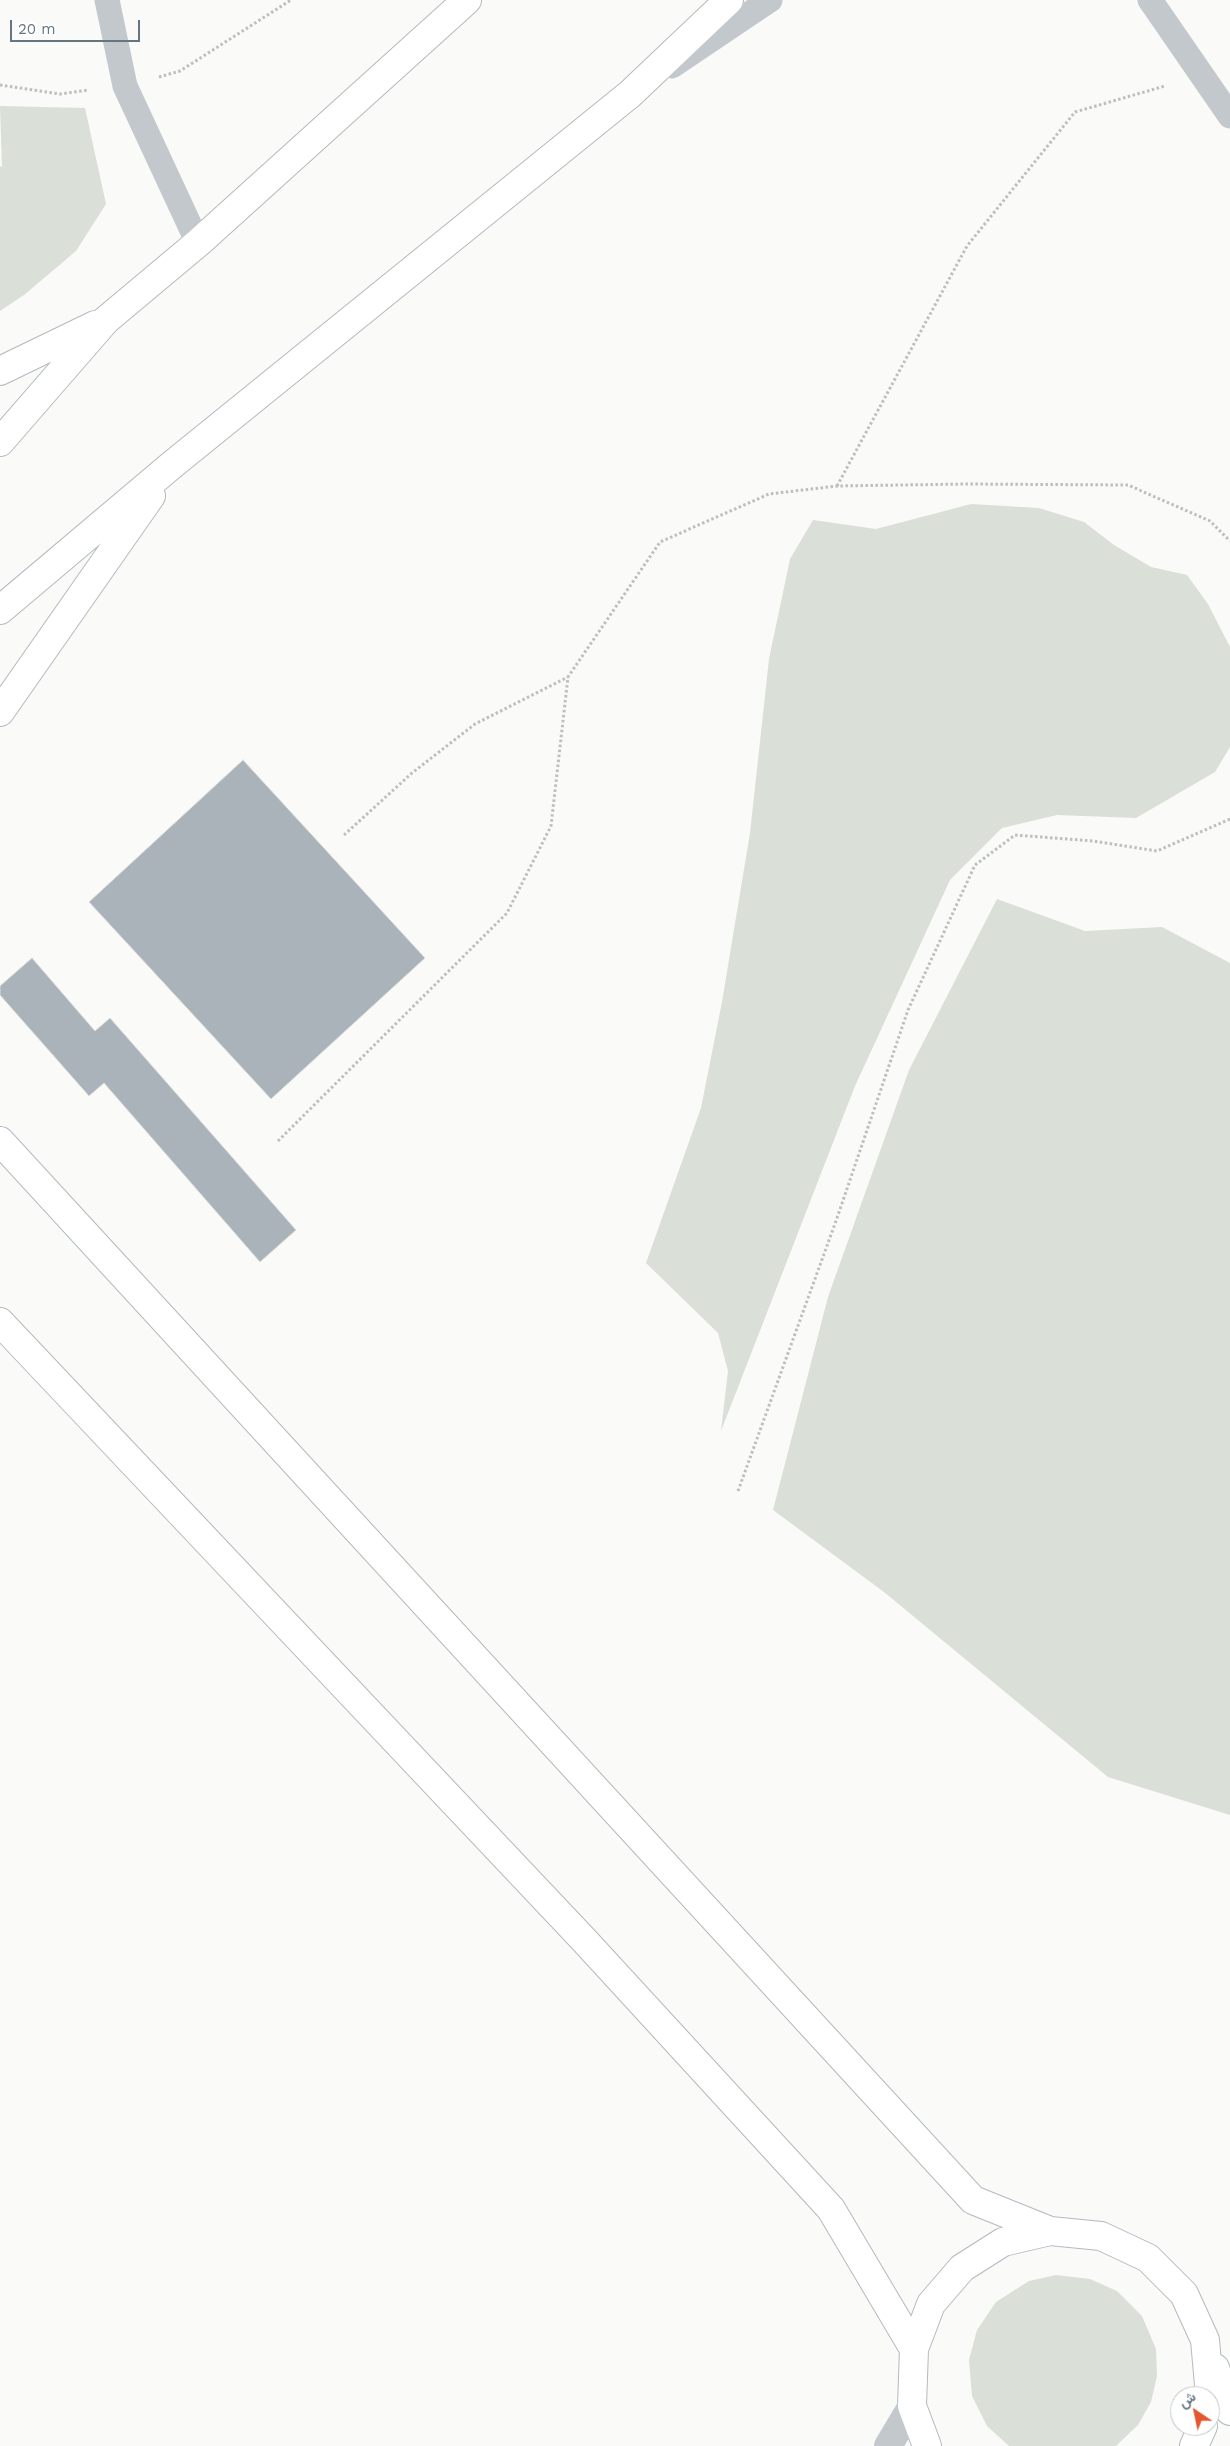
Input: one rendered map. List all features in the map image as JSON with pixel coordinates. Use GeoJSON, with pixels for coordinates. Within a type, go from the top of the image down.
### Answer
{"type":"FeatureCollection","features":[{"type":"Feature","properties":{"kind":"street"},"geometry":{"type":"LineString","coordinates":[[0,442],[106,320],[198,243],[467,0]]}},
{"type":"Feature","properties":{"kind":"street"},"geometry":{"type":"LineString","coordinates":[[0,610],[173,464],[630,94],[729,0]]}},
{"type":"Feature","properties":{"kind":"street"},"geometry":{"type":"LineString","coordinates":[[0,371],[106,320]]}},
{"type":"Feature","properties":{"kind":"street"},"geometry":{"type":"LineString","coordinates":[[0,712],[173,464]]}},
{"type":"Feature","properties":{"kind":"street"},"geometry":{"type":"LineString","coordinates":[[0,1140],[973,2200],[1050,2231],[1101,2236],[1148,2258],[1184,2294],[1205,2340],[1230,2411]]}},
{"type":"Feature","properties":{"kind":"street"},"geometry":{"type":"LineString","coordinates":[[0,1322],[584,1940],[831,2209],[914,2348]]}},
{"type":"Feature","properties":{"kind":"street"},"geometry":{"type":"LineString","coordinates":[[927,2446],[912,2406],[914,2348],[931,2304],[962,2268],[1003,2242],[1050,2231]]}},
{"type":"Feature","properties":{"kind":"street"},"geometry":{"type":"LineString","coordinates":[[1205,2340],[1209,2386]]}},
{"type":"Feature","properties":{"kind":"street"},"geometry":{"type":"LineString","coordinates":[[888,2446],[912,2406]]}},
{"type":"Feature","properties":{"kind":"lane"},"geometry":{"type":"LineString","coordinates":[[107,0],[125,86],[198,243]]}},
{"type":"Feature","properties":{"kind":"lane"},"geometry":{"type":"LineString","coordinates":[[630,94],[770,0]]}},
{"type":"Feature","properties":{"kind":"lane"},"geometry":{"type":"LineString","coordinates":[[1150,0],[1230,116]]}},
{"type":"Feature","properties":{"kind":"path"},"geometry":{"type":"LineString","coordinates":[[0,85],[60,94],[125,86],[180,71],[291,0]]}},
{"type":"Feature","properties":{"kind":"path"},"geometry":{"type":"LineString","coordinates":[[837,486],[967,246],[1075,112],[1153,88],[1205,79]]}},
{"type":"Feature","properties":{"kind":"path"},"geometry":{"type":"LineString","coordinates":[[278,1141],[507,913],[550,826],[568,677],[660,542],[769,494],[837,486],[1128,485],[1210,521],[1230,541]]}},
{"type":"Feature","properties":{"kind":"path"},"geometry":{"type":"LineString","coordinates":[[344,835],[412,773],[475,724],[568,677]]}},
{"type":"Feature","properties":{"kind":"path"},"geometry":{"type":"LineString","coordinates":[[738,1491],[836,1221],[908,1010],[974,865],[1015,835],[1093,840],[1157,851],[1230,819]]}},
{"type":"Feature","properties":{"kind":"shaded area"},"geometry":{"type":"Polygon","coordinates":[[[0,106],[85,108],[106,204],[76,251],[24,295],[0,311],[0,166],[2,167],[0,106]]]}},
{"type":"Feature","properties":{"kind":"shaded area"},"geometry":{"type":"Polygon","coordinates":[[[971,504],[1039,508],[1084,522],[1114,545],[1151,567],[1187,575],[1208,604],[1230,647],[1230,747],[1215,772],[1136,818],[1057,815],[1002,828],[950,880],[855,1086],[721,1431],[728,1371],[718,1333],[646,1263],[701,1108],[722,1002],[750,833],[769,659],[790,559],[813,520],[876,529],[971,504]]]}},
{"type":"Feature","properties":{"kind":"shaded area"},"geometry":{"type":"Polygon","coordinates":[[[997,899],[1085,931],[1162,927],[1230,963],[1230,1815],[1108,1777],[884,1592],[773,1510],[828,1297],[909,1070],[997,899]]]}},
{"type":"Feature","properties":{"kind":"shaded area"},"geometry":{"type":"Polygon","coordinates":[[[1056,2275],[1090,2279],[1117,2291],[1142,2316],[1156,2349],[1157,2376],[1151,2402],[1138,2425],[1116,2446],[1009,2446],[987,2426],[972,2396],[969,2360],[977,2330],[996,2302],[1029,2281],[1056,2275]]]}},
{"type":"Feature","properties":{"kind":"building"},"geometry":{"type":"Polygon","coordinates":[[[243,760],[425,958],[271,1099],[89,902],[243,760]]]}},
{"type":"Feature","properties":{"kind":"building"},"geometry":{"type":"Polygon","coordinates":[[[32,958],[95,1031],[110,1018],[296,1230],[260,1262],[104,1083],[89,1096],[0,995],[0,986],[32,958]]]}}]}
